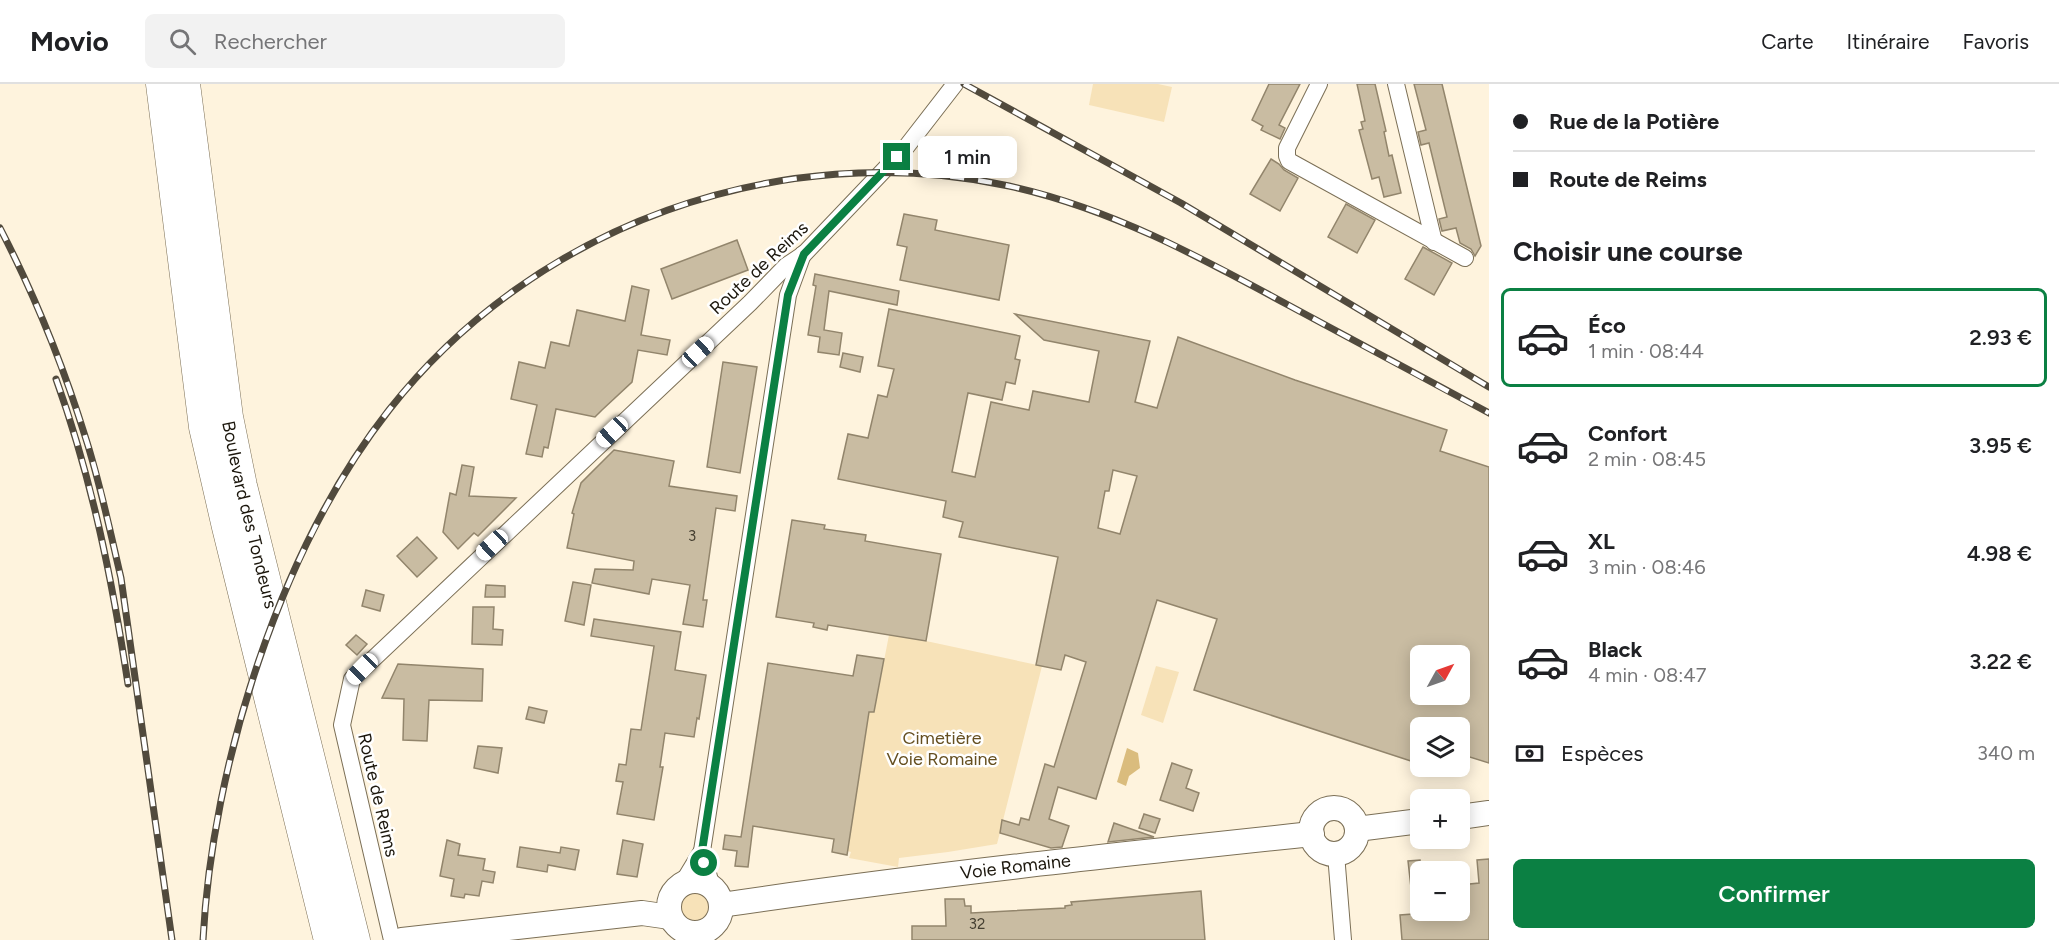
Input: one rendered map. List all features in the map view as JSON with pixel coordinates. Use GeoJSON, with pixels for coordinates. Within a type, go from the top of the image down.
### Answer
{"type":"FeatureCollection","features":[{"type":"Feature","properties":{"kind":"highway","name":"Boulevard des Tondeurs"},"geometry":{"type":"LineString","coordinates":[[162,84],[205,427],[330,940]]}},
{"type":"Feature","properties":{"kind":"highway","name":"Boulevard des Tondeurs"},"geometry":{"type":"LineString","coordinates":[[184,84],[227,417],[241,486],[354,940]]}},
{"type":"Feature","properties":{"kind":"main road"},"geometry":{"type":"LineString","coordinates":[[1334,808],[1348,813],[1356,823],[1357,829],[1357,836],[1349,849],[1336,854],[1323,851],[1317,846],[1312,834],[1315,819],[1326,810],[1334,808]]}},
{"type":"Feature","properties":{"kind":"main road"},"geometry":{"type":"LineString","coordinates":[[1470,816],[1489,813]]}},
{"type":"Feature","properties":{"kind":"main road"},"geometry":{"type":"LineString","coordinates":[[1357,829],[1410,822]]}},
{"type":"Feature","properties":{"kind":"main road","name":"Voie Romaine"},"geometry":{"type":"LineString","coordinates":[[716,897],[836,888],[1051,861],[1312,834]]}},
{"type":"Feature","properties":{"kind":"main road"},"geometry":{"type":"LineString","coordinates":[[402,940],[642,914],[674,900],[694,881],[701,882],[716,897],[716,921],[710,928],[695,937],[680,929],[674,900]]}},
{"type":"Feature","properties":{"kind":"street","name":"Route de Reims"},"geometry":{"type":"LineString","coordinates":[[392,940],[342,725],[352,679],[786,266],[804,254],[888,167],[921,129],[955,84]]}},
{"type":"Feature","properties":{"kind":"street"},"geometry":{"type":"LineString","coordinates":[[1319,84],[1287,148],[1289,161],[1465,258]]}},
{"type":"Feature","properties":{"kind":"street"},"geometry":{"type":"LineString","coordinates":[[1396,84],[1434,242]]}},
{"type":"Feature","properties":{"kind":"street"},"geometry":{"type":"LineString","coordinates":[[674,900],[702,851],[788,295],[804,254]]}},
{"type":"Feature","properties":{"kind":"street"},"geometry":{"type":"LineString","coordinates":[[771,281],[788,295]]}},
{"type":"Feature","properties":{"kind":"street"},"geometry":{"type":"LineString","coordinates":[[702,851],[716,897]]}},
{"type":"Feature","properties":{"kind":"street"},"geometry":{"type":"LineString","coordinates":[[1336,854],[1343,940]]}},
{"type":"Feature","properties":{"kind":"green space"},"geometry":{"type":"Polygon","coordinates":[[[1093,84],[1158,84],[1172,87],[1164,122],[1089,105],[1093,84]]]}},
{"type":"Feature","properties":{"kind":"green space","name":"Cimetière Voie Romaine"},"geometry":{"type":"Polygon","coordinates":[[[889,635],[1042,666],[997,844],[899,858],[898,867],[849,858],[851,852],[847,851],[869,712],[874,712],[889,635]]]}},
{"type":"Feature","properties":{"kind":"green space"},"geometry":{"type":"Polygon","coordinates":[[[1156,666],[1179,672],[1163,723],[1141,715],[1156,666]]]}},
{"type":"Feature","properties":{"kind":"green space"},"geometry":{"type":"Polygon","coordinates":[[[696,889],[708,895],[714,907],[708,919],[696,925],[684,919],[678,907],[684,895],[696,889]]]}},
{"type":"Feature","properties":{"kind":"shaded area"},"geometry":{"type":"Polygon","coordinates":[[[1127,748],[1138,753],[1140,768],[1129,776],[1126,786],[1117,782],[1127,748]]]}},
{"type":"Feature","properties":{"kind":"building"},"geometry":{"type":"Polygon","coordinates":[[[1269,84],[1300,84],[1279,125],[1285,128],[1280,139],[1261,130],[1263,126],[1252,120],[1269,84]]]}},
{"type":"Feature","properties":{"kind":"building"},"geometry":{"type":"Polygon","coordinates":[[[1357,84],[1375,84],[1386,131],[1384,132],[1389,156],[1392,155],[1401,193],[1384,197],[1379,177],[1372,179],[1359,130],[1363,129],[1361,122],[1365,121],[1357,84]]]}},
{"type":"Feature","properties":{"kind":"building"},"geometry":{"type":"Polygon","coordinates":[[[1414,84],[1442,84],[1481,246],[1475,256],[1471,249],[1460,243],[1456,228],[1442,231],[1439,219],[1447,217],[1429,143],[1421,145],[1418,132],[1426,130],[1414,84]]]}},
{"type":"Feature","properties":{"kind":"building"},"geometry":{"type":"Polygon","coordinates":[[[1271,159],[1298,178],[1280,211],[1250,194],[1271,159]]]}},
{"type":"Feature","properties":{"kind":"building"},"geometry":{"type":"Polygon","coordinates":[[[1346,204],[1375,220],[1357,253],[1328,237],[1346,204]]]}},
{"type":"Feature","properties":{"kind":"building"},"geometry":{"type":"Polygon","coordinates":[[[904,214],[937,220],[935,230],[1009,245],[999,300],[900,280],[907,247],[897,245],[904,214]]]}},
{"type":"Feature","properties":{"kind":"building"},"geometry":{"type":"Polygon","coordinates":[[[737,240],[748,270],[672,299],[661,269],[737,240]]]}},
{"type":"Feature","properties":{"kind":"building"},"geometry":{"type":"Polygon","coordinates":[[[1423,247],[1452,263],[1434,295],[1405,279],[1423,247]]]}},
{"type":"Feature","properties":{"kind":"building"},"geometry":{"type":"Polygon","coordinates":[[[815,274],[899,291],[897,305],[829,291],[824,330],[842,333],[839,355],[818,352],[820,337],[808,335],[816,286],[813,285],[815,274]]]}},
{"type":"Feature","properties":{"kind":"building"},"geometry":{"type":"Polygon","coordinates":[[[632,286],[649,290],[641,335],[670,340],[667,355],[638,350],[632,382],[595,417],[556,409],[548,448],[544,447],[542,457],[526,454],[537,405],[511,399],[519,362],[545,368],[551,342],[569,346],[577,310],[625,321],[632,286]]]}},
{"type":"Feature","properties":{"kind":"building"},"geometry":{"type":"Polygon","coordinates":[[[889,309],[1020,336],[1015,359],[1020,360],[1015,384],[1006,382],[1002,400],[968,393],[952,472],[975,477],[991,402],[1029,410],[1033,391],[1089,402],[1099,351],[1044,340],[1015,314],[1150,341],[1135,402],[1157,408],[1178,337],[1295,380],[1447,430],[1440,451],[1489,467],[1489,763],[1470,757],[1470,717],[1410,717],[1410,761],[1194,690],[1217,619],[1157,600],[1096,799],[1058,787],[1049,819],[1069,826],[1062,847],[1051,848],[1000,833],[1002,820],[1019,825],[1021,818],[1029,820],[1045,764],[1054,767],[1086,662],[1065,655],[1061,670],[1036,665],[1058,557],[959,537],[963,522],[943,517],[946,501],[838,479],[848,434],[868,438],[878,395],[887,397],[894,369],[878,366],[889,309]],[[1113,470],[1109,491],[1105,491],[1098,528],[1120,534],[1137,476],[1113,470]]]}},
{"type":"Feature","properties":{"kind":"building"},"geometry":{"type":"Polygon","coordinates":[[[843,353],[863,357],[860,372],[840,367],[843,353]]]}},
{"type":"Feature","properties":{"kind":"building"},"geometry":{"type":"Polygon","coordinates":[[[723,362],[757,367],[740,473],[707,467],[723,362]]]}},
{"type":"Feature","properties":{"kind":"building"},"geometry":{"type":"Polygon","coordinates":[[[614,450],[674,461],[669,486],[737,496],[735,511],[716,508],[703,600],[707,600],[703,627],[683,624],[690,585],[652,579],[649,594],[592,583],[595,569],[633,570],[634,561],[567,548],[574,514],[572,513],[581,483],[614,450]]]}},
{"type":"Feature","properties":{"kind":"building"},"geometry":{"type":"Polygon","coordinates":[[[462,465],[474,467],[469,496],[516,498],[478,536],[474,533],[458,549],[443,532],[450,493],[456,495],[462,465]]]}},
{"type":"Feature","properties":{"kind":"building"},"geometry":{"type":"Polygon","coordinates":[[[792,520],[825,525],[824,529],[866,535],[865,541],[941,554],[926,641],[828,625],[827,630],[813,627],[814,623],[776,617],[792,520]]]}},
{"type":"Feature","properties":{"kind":"building"},"geometry":{"type":"Polygon","coordinates":[[[417,537],[437,558],[417,577],[397,556],[417,537]]]}},
{"type":"Feature","properties":{"kind":"building"},"geometry":{"type":"Polygon","coordinates":[[[573,582],[591,585],[584,625],[565,621],[573,582]]]}},
{"type":"Feature","properties":{"kind":"building"},"geometry":{"type":"Polygon","coordinates":[[[486,585],[505,586],[505,597],[485,597],[486,585]]]}},
{"type":"Feature","properties":{"kind":"building"},"geometry":{"type":"Polygon","coordinates":[[[366,590],[384,595],[380,611],[362,606],[366,590]]]}},
{"type":"Feature","properties":{"kind":"building"},"geometry":{"type":"Polygon","coordinates":[[[473,607],[494,607],[493,629],[503,630],[502,645],[472,644],[473,607]]]}},
{"type":"Feature","properties":{"kind":"building"},"geometry":{"type":"Polygon","coordinates":[[[594,619],[681,632],[675,670],[706,675],[694,737],[665,733],[660,767],[663,767],[654,820],[617,814],[623,782],[616,781],[619,764],[626,765],[631,729],[641,730],[654,646],[591,636],[594,619]]]}},
{"type":"Feature","properties":{"kind":"building"},"geometry":{"type":"Polygon","coordinates":[[[356,635],[367,644],[357,655],[346,645],[356,635]]]}},
{"type":"Feature","properties":{"kind":"building"},"geometry":{"type":"Polygon","coordinates":[[[857,655],[884,659],[874,712],[869,712],[847,855],[832,852],[834,839],[753,826],[748,867],[735,866],[737,851],[723,849],[725,835],[741,837],[768,663],[853,676],[857,655]]]}},
{"type":"Feature","properties":{"kind":"building"},"geometry":{"type":"Polygon","coordinates":[[[398,664],[483,669],[482,701],[429,700],[427,741],[403,740],[404,699],[382,698],[398,664]]]}},
{"type":"Feature","properties":{"kind":"building"},"geometry":{"type":"Polygon","coordinates":[[[529,707],[547,711],[544,723],[526,719],[529,707]]]}},
{"type":"Feature","properties":{"kind":"building"},"geometry":{"type":"Polygon","coordinates":[[[478,746],[502,748],[498,773],[474,768],[478,746]]]}},
{"type":"Feature","properties":{"kind":"building"},"geometry":{"type":"Polygon","coordinates":[[[1172,763],[1192,770],[1186,788],[1199,793],[1193,811],[1160,800],[1172,763]]]}},
{"type":"Feature","properties":{"kind":"building"},"geometry":{"type":"Polygon","coordinates":[[[1144,814],[1160,819],[1155,833],[1139,828],[1144,814]]]}},
{"type":"Feature","properties":{"kind":"building"},"geometry":{"type":"Polygon","coordinates":[[[1114,823],[1154,837],[1108,842],[1114,823]]]}},
{"type":"Feature","properties":{"kind":"building"},"geometry":{"type":"Polygon","coordinates":[[[447,840],[460,844],[458,855],[485,859],[483,870],[495,872],[493,883],[482,881],[479,896],[465,894],[464,898],[451,896],[454,879],[440,876],[447,840]]]}},
{"type":"Feature","properties":{"kind":"building"},"geometry":{"type":"Polygon","coordinates":[[[623,840],[643,844],[637,877],[617,874],[623,840]]]}},
{"type":"Feature","properties":{"kind":"building"},"geometry":{"type":"Polygon","coordinates":[[[520,847],[560,853],[561,847],[579,850],[575,870],[548,865],[547,872],[517,867],[520,847]]]}},
{"type":"Feature","properties":{"kind":"building"},"geometry":{"type":"Polygon","coordinates":[[[1489,859],[1489,940],[1402,940],[1400,915],[1410,914],[1410,921],[1470,921],[1470,884],[1479,883],[1477,860],[1489,859]]]}},
{"type":"Feature","properties":{"kind":"building"},"geometry":{"type":"Polygon","coordinates":[[[1420,860],[1410,861],[1410,879],[1408,861],[1420,860]]]}},
{"type":"Feature","properties":{"kind":"building"},"geometry":{"type":"Polygon","coordinates":[[[1201,891],[1205,940],[912,940],[912,926],[946,926],[945,899],[964,899],[965,906],[971,906],[971,913],[1065,908],[1065,906],[1072,905],[1071,902],[1201,891]]]}},
{"type":"Feature","properties":{"kind":"railway"},"geometry":{"type":"LineString","coordinates":[[964,84],[1181,203],[1489,387]]}},
{"type":"Feature","properties":{"kind":"railway"},"geometry":{"type":"LineString","coordinates":[[203,940],[209,873],[221,803],[237,732],[258,662],[285,593],[315,527],[350,466],[389,410],[448,345],[515,290],[588,245],[667,210],[750,187],[835,174],[922,174],[1009,186],[1046,195],[1119,221],[1188,252],[1489,413]]}},
{"type":"Feature","properties":{"kind":"railway"},"geometry":{"type":"LineString","coordinates":[[0,228],[25,278],[57,356],[85,436],[104,507],[121,578],[172,940]]}},
{"type":"Feature","properties":{"kind":"railway"},"geometry":{"type":"LineString","coordinates":[[56,379],[80,454],[100,530],[128,684]]}},
{"type":"Feature","properties":{"kind":"route"},"geometry":{"type":"LineString","coordinates":[[704,863],[702,851],[788,295],[804,254],[897,157]]}}]}
